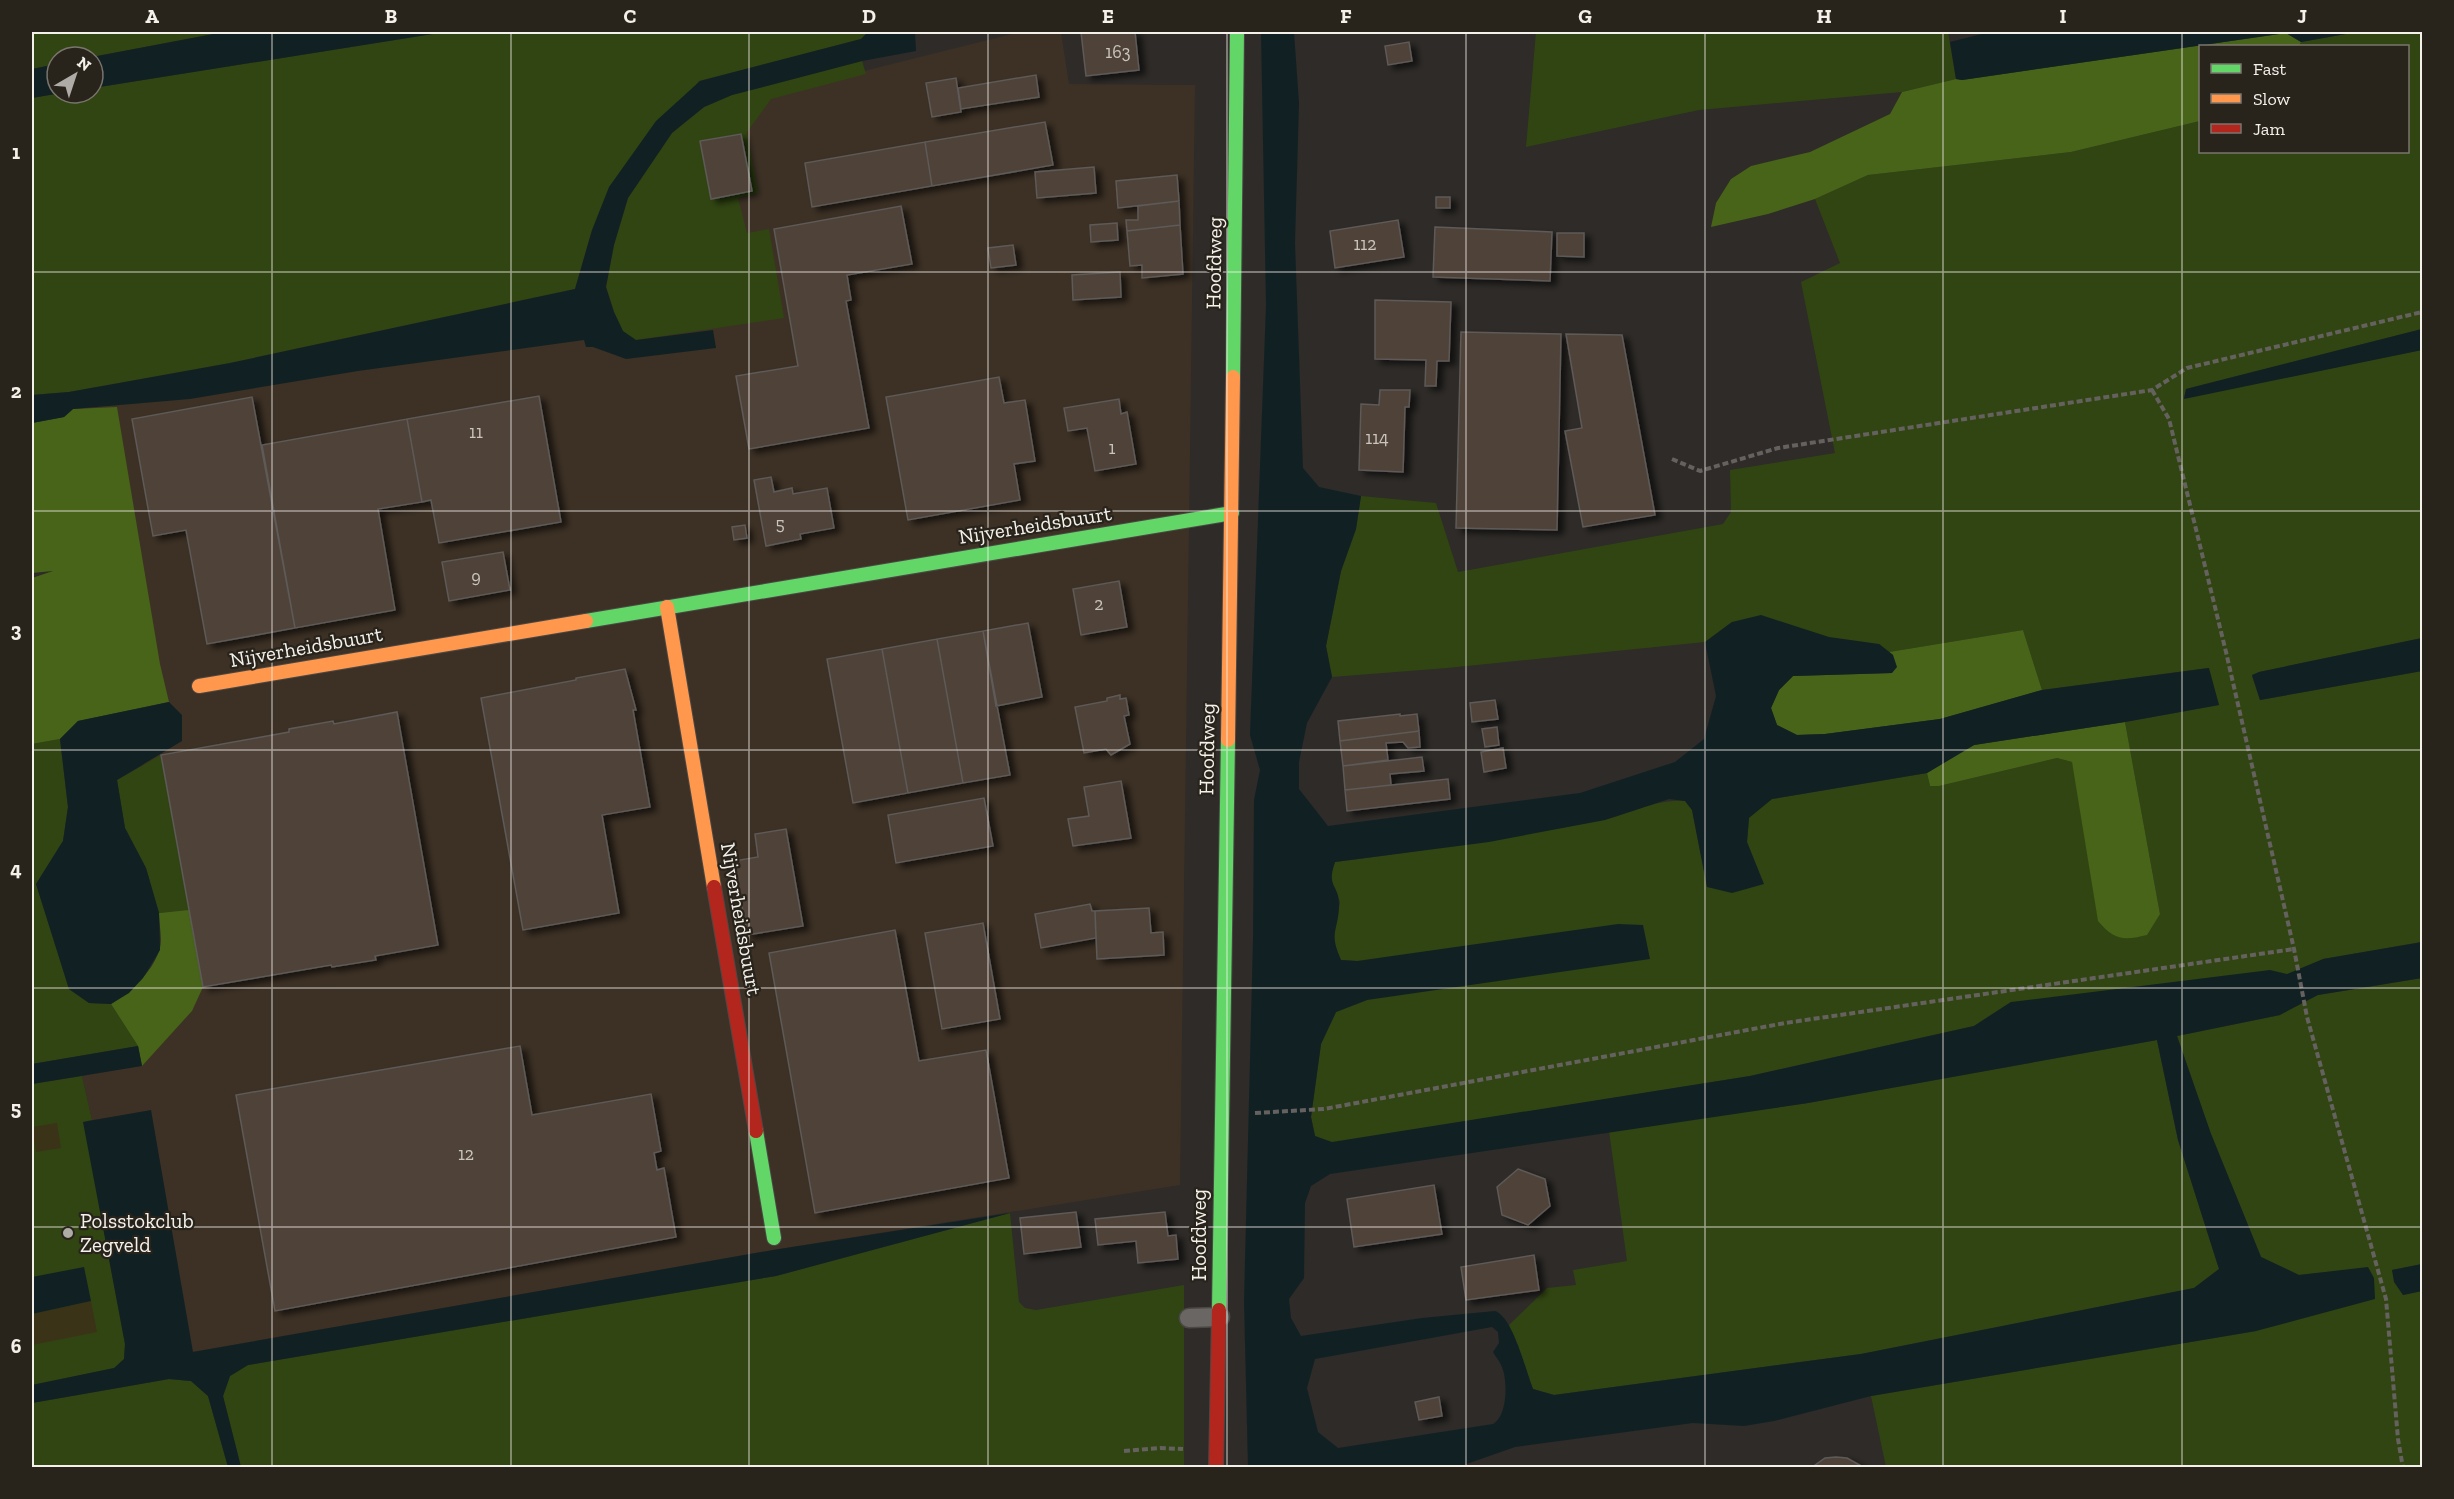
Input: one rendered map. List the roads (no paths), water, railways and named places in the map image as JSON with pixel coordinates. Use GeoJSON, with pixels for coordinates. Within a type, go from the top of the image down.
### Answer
{"type":"FeatureCollection","features":[{"type":"Feature","properties":{"kind":"street","name":"Hoofdweg"},"geometry":{"type":"LineString","coordinates":[[1216,1461],[1232,513],[1237,32]]}},
{"type":"Feature","properties":{"kind":"street","name":"Nijverheidsbuurt"},"geometry":{"type":"LineString","coordinates":[[200,686],[1232,513]]}},
{"type":"Feature","properties":{"kind":"street","name":"Nijverheidsbuurt"},"geometry":{"type":"LineString","coordinates":[[667,607],[774,1238]]}},
{"type":"Feature","properties":{"kind":"lane"},"geometry":{"type":"LineString","coordinates":[[1189,1318],[1220,1317]]}},
{"type":"Feature","properties":{"kind":"place","name":"Polsstokclub Zegveld"},"geometry":{"type":"Point","coordinates":[68,1233]}}]}
